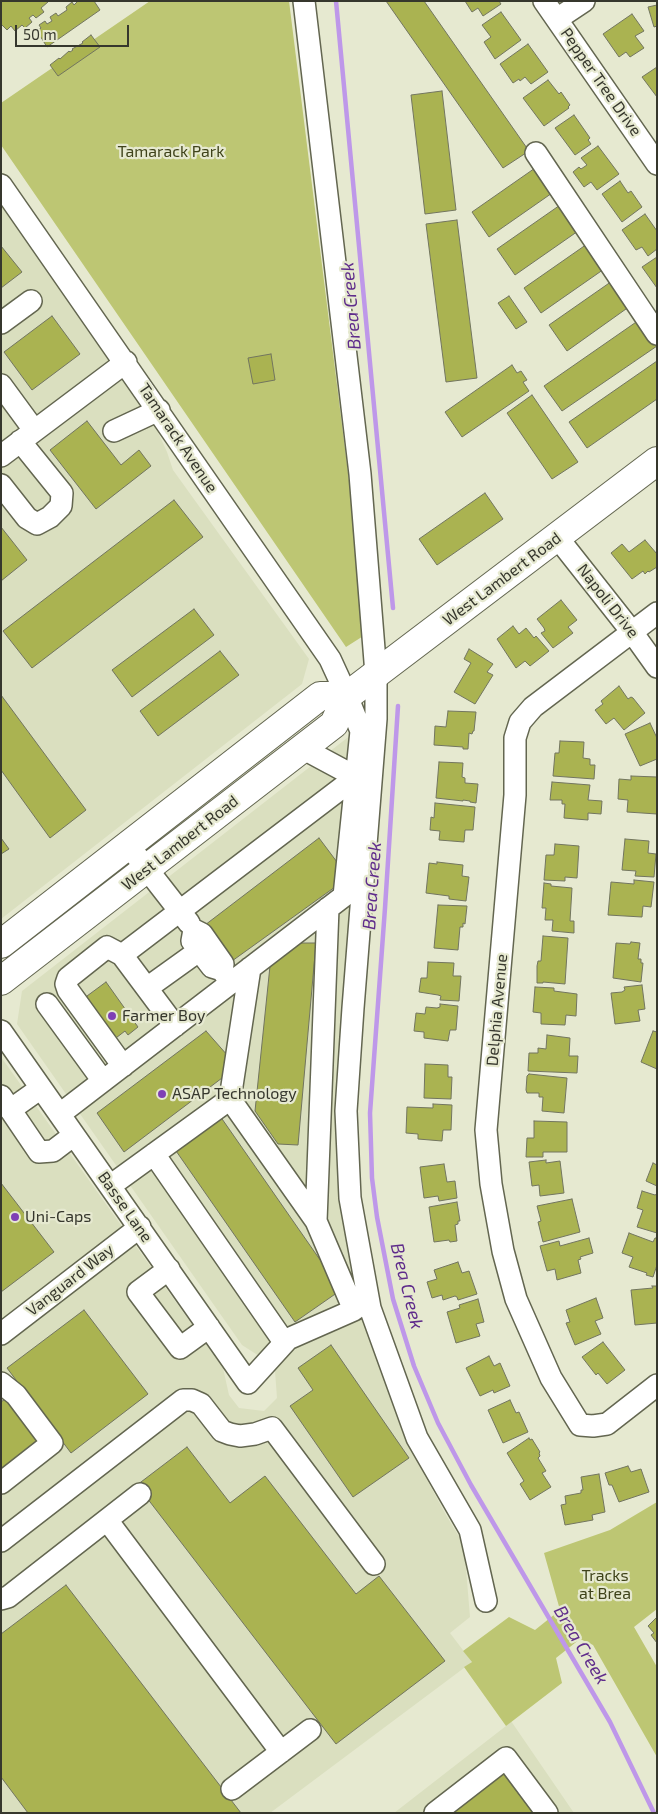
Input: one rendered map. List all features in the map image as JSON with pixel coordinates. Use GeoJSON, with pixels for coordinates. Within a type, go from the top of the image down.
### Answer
{"type":"FeatureCollection","features":[{"type":"Feature","properties":{"kind":"main road","name":"West Lambert Road"},"geometry":{"type":"LineString","coordinates":[[1,981],[334,724],[347,696],[657,461]]}},
{"type":"Feature","properties":{"kind":"main road","name":"West Lambert Road"},"geometry":{"type":"LineString","coordinates":[[1,944],[320,696],[347,696]]}},
{"type":"Feature","properties":{"kind":"street"},"geometry":{"type":"LineString","coordinates":[[304,1],[360,474],[376,674],[376,719],[352,1008],[346,1111],[350,1198],[370,1308],[417,1438],[470,1530],[486,1601]]}},
{"type":"Feature","properties":{"kind":"street","name":"Pepper Tree Drive"},"geometry":{"type":"LineString","coordinates":[[544,1],[657,164]]}},
{"type":"Feature","properties":{"kind":"street"},"geometry":{"type":"LineString","coordinates":[[557,19],[584,1]]}},
{"type":"Feature","properties":{"kind":"street"},"geometry":{"type":"LineString","coordinates":[[536,153],[657,334]]}},
{"type":"Feature","properties":{"kind":"street","name":"Tamarack Avenue"},"geometry":{"type":"LineString","coordinates":[[3,191],[126,362],[330,659],[361,731],[344,896],[250,968],[226,976],[175,1026],[60,1114]]}},
{"type":"Feature","properties":{"kind":"street"},"geometry":{"type":"LineString","coordinates":[[1,323],[31,302]]}},
{"type":"Feature","properties":{"kind":"street"},"geometry":{"type":"LineString","coordinates":[[1,456],[126,362]]}},
{"type":"Feature","properties":{"kind":"street"},"geometry":{"type":"LineString","coordinates":[[1,385],[27,436],[62,492],[61,506],[50,518],[37,524],[27,518],[1,485]]}},
{"type":"Feature","properties":{"kind":"street"},"geometry":{"type":"LineString","coordinates":[[114,431],[159,410]]}},
{"type":"Feature","properties":{"kind":"street","name":"Napoli Drive"},"geometry":{"type":"LineString","coordinates":[[557,537],[632,632],[657,667]]}},
{"type":"Feature","properties":{"kind":"street","name":"Delphia Avenue"},"geometry":{"type":"LineString","coordinates":[[657,613],[533,707],[520,722],[515,738],[515,795],[486,1130],[491,1184],[503,1251],[516,1299],[551,1378],[580,1425],[608,1424],[657,1385]]}},
{"type":"Feature","properties":{"kind":"street"},"geometry":{"type":"LineString","coordinates":[[122,955],[356,777],[302,748]]}},
{"type":"Feature","properties":{"kind":"street"},"geometry":{"type":"LineString","coordinates":[[129,846],[194,930],[202,934],[208,942],[223,964],[226,976]]}},
{"type":"Feature","properties":{"kind":"street"},"geometry":{"type":"LineString","coordinates":[[316,1221],[328,908]]}},
{"type":"Feature","properties":{"kind":"street"},"geometry":{"type":"LineString","coordinates":[[194,930],[192,941],[212,967],[226,976]]}},
{"type":"Feature","properties":{"kind":"street"},"geometry":{"type":"LineString","coordinates":[[123,1066],[68,990],[66,984],[68,978],[107,947],[122,955],[175,1026]]}},
{"type":"Feature","properties":{"kind":"street"},"geometry":{"type":"LineString","coordinates":[[147,988],[200,950]]}},
{"type":"Feature","properties":{"kind":"street"},"geometry":{"type":"LineString","coordinates":[[154,1154],[284,1342],[354,1310],[316,1221],[230,1100],[250,968]]}},
{"type":"Feature","properties":{"kind":"street"},"geometry":{"type":"LineString","coordinates":[[47,1004],[103,1080]]}},
{"type":"Feature","properties":{"kind":"street","name":"Basse Lane"},"geometry":{"type":"LineString","coordinates":[[1,1031],[248,1383],[284,1342]]}},
{"type":"Feature","properties":{"kind":"street"},"geometry":{"type":"LineString","coordinates":[[41,1088],[6,1103],[39,1152],[53,1151],[74,1135]]}},
{"type":"Feature","properties":{"kind":"street"},"geometry":{"type":"LineString","coordinates":[[110,1186],[230,1100]]}},
{"type":"Feature","properties":{"kind":"street","name":"Vanguard Way"},"geometry":{"type":"LineString","coordinates":[[1,1334],[140,1227]]}},
{"type":"Feature","properties":{"kind":"street"},"geometry":{"type":"LineString","coordinates":[[169,1269],[138,1292],[180,1348],[209,1327]]}},
{"type":"Feature","properties":{"kind":"street"},"geometry":{"type":"LineString","coordinates":[[1,1483],[52,1443],[16,1395],[2,1386]]}},
{"type":"Feature","properties":{"kind":"street"},"geometry":{"type":"LineString","coordinates":[[1,1541],[183,1400],[192,1400],[201,1404],[222,1431],[230,1434],[240,1436],[255,1434],[272,1428],[374,1564]]}},
{"type":"Feature","properties":{"kind":"street"},"geometry":{"type":"LineString","coordinates":[[1,1599],[8,1597],[140,1494]]}},
{"type":"Feature","properties":{"kind":"street"},"geometry":{"type":"LineString","coordinates":[[107,1520],[281,1752]]}},
{"type":"Feature","properties":{"kind":"street"},"geometry":{"type":"LineString","coordinates":[[232,1789],[310,1730]]}},
{"type":"Feature","properties":{"kind":"street"},"geometry":{"type":"LineString","coordinates":[[436,1813],[506,1758],[547,1813]]}},
{"type":"Feature","properties":{"kind":"shaded area"},"geometry":{"type":"Polygon","coordinates":[[[1,190],[126,362],[167,452],[173,470],[309,659],[302,684],[1,919],[1,190]]]}},
{"type":"Feature","properties":{"kind":"shaded area"},"geometry":{"type":"Polygon","coordinates":[[[365,724],[336,1118],[389,1389],[412,1452],[464,1545],[470,1617],[450,1633],[472,1662],[270,1813],[1,1813],[1,1057],[223,1368],[229,1395],[239,1408],[264,1411],[277,1398],[275,1371],[270,1363],[242,1345],[17,1024],[22,991],[365,724]]]}},
{"type":"Feature","properties":{"kind":"shaded area"},"geometry":{"type":"Polygon","coordinates":[[[511,1721],[574,1813],[394,1813],[506,1726],[511,1721]]]}},
{"type":"Feature","properties":{"kind":"green space","name":"Tamarack Park"},"geometry":{"type":"Polygon","coordinates":[[[150,1],[289,1],[368,633],[346,647],[1,145],[1,103],[150,1]]]}},
{"type":"Feature","properties":{"kind":"green space","name":"Tracks at Brea"},"geometry":{"type":"Polygon","coordinates":[[[657,1502],[657,1609],[634,1627],[657,1667],[657,1757],[593,1645],[580,1639],[556,1658],[562,1683],[506,1726],[464,1667],[472,1662],[463,1651],[509,1617],[535,1630],[560,1610],[544,1553],[610,1530],[657,1502]]]}},
{"type":"Feature","properties":{"kind":"building"},"geometry":{"type":"Polygon","coordinates":[[[1,1],[48,2],[41,8],[44,12],[36,18],[33,15],[29,18],[32,22],[25,28],[22,25],[15,31],[11,26],[7,30],[1,24],[1,1]]]}},
{"type":"Feature","properties":{"kind":"building"},"geometry":{"type":"Polygon","coordinates":[[[78,1],[94,1],[100,10],[47,47],[37,31],[41,28],[39,25],[45,21],[47,24],[52,21],[50,17],[56,13],[58,16],[67,10],[66,7],[72,2],[74,5],[78,1]]]}},
{"type":"Feature","properties":{"kind":"building"},"geometry":{"type":"Polygon","coordinates":[[[386,1],[424,1],[529,151],[503,168],[386,1]]]}},
{"type":"Feature","properties":{"kind":"building"},"geometry":{"type":"Polygon","coordinates":[[[465,1],[499,1],[501,4],[483,16],[478,8],[472,12],[465,1]]]}},
{"type":"Feature","properties":{"kind":"building"},"geometry":{"type":"Polygon","coordinates":[[[657,5],[657,26],[654,27],[648,7],[657,5]]]}},
{"type":"Feature","properties":{"kind":"building"},"geometry":{"type":"Polygon","coordinates":[[[501,12],[521,40],[495,59],[484,42],[491,37],[482,25],[501,12]]]}},
{"type":"Feature","properties":{"kind":"building"},"geometry":{"type":"Polygon","coordinates":[[[632,14],[644,31],[635,36],[644,48],[630,57],[626,52],[619,57],[603,34],[632,14]]]}},
{"type":"Feature","properties":{"kind":"building"},"geometry":{"type":"Polygon","coordinates":[[[91,35],[100,47],[58,76],[50,65],[83,43],[91,35]]]}},
{"type":"Feature","properties":{"kind":"building"},"geometry":{"type":"Polygon","coordinates":[[[528,44],[548,72],[531,84],[525,77],[513,83],[500,64],[528,44]]]}},
{"type":"Feature","properties":{"kind":"building"},"geometry":{"type":"Polygon","coordinates":[[[657,67],[657,97],[642,77],[657,67]]]}},
{"type":"Feature","properties":{"kind":"building"},"geometry":{"type":"Polygon","coordinates":[[[548,80],[559,94],[561,92],[570,105],[569,108],[544,126],[523,98],[548,80]]]}},
{"type":"Feature","properties":{"kind":"building"},"geometry":{"type":"Polygon","coordinates":[[[442,91],[456,210],[425,214],[411,95],[442,91]]]}},
{"type":"Feature","properties":{"kind":"building"},"geometry":{"type":"Polygon","coordinates":[[[574,115],[590,138],[588,140],[591,144],[575,155],[555,128],[574,115]]]}},
{"type":"Feature","properties":{"kind":"building"},"geometry":{"type":"Polygon","coordinates":[[[598,146],[619,174],[597,190],[591,182],[584,187],[573,172],[579,167],[581,169],[587,165],[581,158],[598,146]]]}},
{"type":"Feature","properties":{"kind":"building"},"geometry":{"type":"Polygon","coordinates":[[[538,166],[555,191],[489,237],[472,212],[538,166]]]}},
{"type":"Feature","properties":{"kind":"building"},"geometry":{"type":"Polygon","coordinates":[[[620,181],[628,193],[631,191],[642,207],[622,222],[602,194],[620,181]]]}},
{"type":"Feature","properties":{"kind":"building"},"geometry":{"type":"Polygon","coordinates":[[[563,203],[581,229],[515,275],[497,249],[563,203]]]}},
{"type":"Feature","properties":{"kind":"building"},"geometry":{"type":"Polygon","coordinates":[[[645,214],[657,231],[657,249],[648,256],[642,247],[636,250],[622,230],[645,214]]]}},
{"type":"Feature","properties":{"kind":"building"},"geometry":{"type":"Polygon","coordinates":[[[457,220],[477,378],[446,382],[426,224],[457,220]]]}},
{"type":"Feature","properties":{"kind":"building"},"geometry":{"type":"Polygon","coordinates":[[[590,242],[607,267],[541,313],[524,288],[590,242]]]}},
{"type":"Feature","properties":{"kind":"building"},"geometry":{"type":"Polygon","coordinates":[[[1,246],[22,272],[1,288],[1,246]]]}},
{"type":"Feature","properties":{"kind":"building"},"geometry":{"type":"Polygon","coordinates":[[[657,257],[657,288],[642,267],[657,257]]]}},
{"type":"Feature","properties":{"kind":"building"},"geometry":{"type":"Polygon","coordinates":[[[615,279],[633,304],[567,351],[549,325],[615,279]]]}},
{"type":"Feature","properties":{"kind":"building"},"geometry":{"type":"Polygon","coordinates":[[[509,296],[527,322],[516,329],[498,303],[509,296]]]}},
{"type":"Feature","properties":{"kind":"building"},"geometry":{"type":"Polygon","coordinates":[[[52,316],[80,354],[32,390],[4,352],[52,316]]]}},
{"type":"Feature","properties":{"kind":"building"},"geometry":{"type":"Polygon","coordinates":[[[642,318],[657,339],[657,346],[562,411],[544,386],[642,318]]]}},
{"type":"Feature","properties":{"kind":"building"},"geometry":{"type":"Polygon","coordinates":[[[271,354],[275,380],[253,384],[248,358],[271,354]]]}},
{"type":"Feature","properties":{"kind":"building"},"geometry":{"type":"Polygon","coordinates":[[[657,361],[657,399],[587,448],[569,422],[657,361]]]}},
{"type":"Feature","properties":{"kind":"building"},"geometry":{"type":"Polygon","coordinates":[[[512,365],[517,373],[521,371],[527,380],[523,382],[529,391],[462,437],[445,412],[512,365]]]}},
{"type":"Feature","properties":{"kind":"building"},"geometry":{"type":"Polygon","coordinates":[[[532,395],[578,462],[552,479],[507,413],[532,395]]]}},
{"type":"Feature","properties":{"kind":"building"},"geometry":{"type":"Polygon","coordinates":[[[87,421],[121,465],[139,450],[151,466],[96,509],[50,450],[87,421]]]}},
{"type":"Feature","properties":{"kind":"building"},"geometry":{"type":"Polygon","coordinates":[[[485,493],[503,519],[437,565],[419,539],[485,493]]]}},
{"type":"Feature","properties":{"kind":"building"},"geometry":{"type":"Polygon","coordinates":[[[174,500],[203,537],[32,668],[3,631],[174,500]]]}},
{"type":"Feature","properties":{"kind":"building"},"geometry":{"type":"Polygon","coordinates":[[[1,527],[27,560],[1,581],[1,527]]]}},
{"type":"Feature","properties":{"kind":"building"},"geometry":{"type":"Polygon","coordinates":[[[645,540],[657,554],[657,567],[645,574],[643,571],[632,579],[611,553],[622,544],[629,552],[645,540]]]}},
{"type":"Feature","properties":{"kind":"building"},"geometry":{"type":"Polygon","coordinates":[[[561,600],[577,620],[568,627],[573,633],[553,648],[541,633],[545,631],[537,619],[561,600]]]}},
{"type":"Feature","properties":{"kind":"building"},"geometry":{"type":"Polygon","coordinates":[[[194,609],[214,635],[132,697],[112,670],[194,609]]]}},
{"type":"Feature","properties":{"kind":"building"},"geometry":{"type":"Polygon","coordinates":[[[513,626],[519,634],[526,628],[549,651],[530,666],[525,661],[516,668],[497,639],[513,626]]]}},
{"type":"Feature","properties":{"kind":"building"},"geometry":{"type":"Polygon","coordinates":[[[469,649],[493,664],[487,672],[493,675],[475,704],[454,692],[471,663],[464,659],[469,649]]]}},
{"type":"Feature","properties":{"kind":"building"},"geometry":{"type":"Polygon","coordinates":[[[220,651],[239,675],[158,736],[140,711],[220,651]]]}},
{"type":"Feature","properties":{"kind":"building"},"geometry":{"type":"Polygon","coordinates":[[[619,686],[628,699],[633,698],[645,713],[624,730],[614,718],[606,724],[595,710],[603,704],[601,701],[619,686]]]}},
{"type":"Feature","properties":{"kind":"building"},"geometry":{"type":"Polygon","coordinates":[[[1,695],[86,810],[50,838],[1,770],[1,695]]]}},
{"type":"Feature","properties":{"kind":"building"},"geometry":{"type":"Polygon","coordinates":[[[448,711],[476,712],[474,731],[472,734],[469,733],[468,749],[434,745],[435,726],[446,727],[448,711]]]}},
{"type":"Feature","properties":{"kind":"building"},"geometry":{"type":"Polygon","coordinates":[[[650,723],[657,738],[657,759],[640,766],[625,734],[650,723]]]}},
{"type":"Feature","properties":{"kind":"building"},"geometry":{"type":"Polygon","coordinates":[[[560,741],[584,742],[583,758],[590,759],[590,765],[595,765],[594,779],[553,776],[555,753],[559,753],[560,741]]]}},
{"type":"Feature","properties":{"kind":"building"},"geometry":{"type":"Polygon","coordinates":[[[439,762],[463,763],[462,777],[465,778],[465,783],[478,784],[476,803],[436,798],[439,762]]]}},
{"type":"Feature","properties":{"kind":"building"},"geometry":{"type":"Polygon","coordinates":[[[631,776],[657,777],[657,814],[627,812],[628,800],[618,799],[619,779],[631,780],[631,776]]]}},
{"type":"Feature","properties":{"kind":"building"},"geometry":{"type":"Polygon","coordinates":[[[552,782],[590,785],[588,800],[602,801],[601,814],[588,813],[588,820],[564,818],[565,804],[562,804],[562,800],[550,800],[552,782]]]}},
{"type":"Feature","properties":{"kind":"building"},"geometry":{"type":"Polygon","coordinates":[[[435,803],[475,807],[473,830],[465,830],[464,842],[439,840],[440,831],[430,830],[431,817],[434,818],[435,803]]]}},
{"type":"Feature","properties":{"kind":"building"},"geometry":{"type":"Polygon","coordinates":[[[1,838],[9,849],[1,854],[1,838]]]}},
{"type":"Feature","properties":{"kind":"building"},"geometry":{"type":"Polygon","coordinates":[[[319,838],[337,862],[335,887],[232,961],[205,925],[319,838]]]}},
{"type":"Feature","properties":{"kind":"building"},"geometry":{"type":"Polygon","coordinates":[[[625,839],[649,841],[648,853],[656,854],[654,877],[635,876],[636,871],[622,870],[625,839]]]}},
{"type":"Feature","properties":{"kind":"building"},"geometry":{"type":"Polygon","coordinates":[[[555,844],[579,846],[577,878],[565,877],[565,881],[544,880],[546,855],[554,855],[555,844]]]}},
{"type":"Feature","properties":{"kind":"building"},"geometry":{"type":"Polygon","coordinates":[[[437,862],[463,865],[462,876],[469,877],[466,901],[449,899],[449,896],[426,893],[429,863],[437,864],[437,862]]]}},
{"type":"Feature","properties":{"kind":"building"},"geometry":{"type":"Polygon","coordinates":[[[634,880],[654,882],[651,907],[643,906],[642,917],[608,915],[611,882],[634,884],[634,880]]]}},
{"type":"Feature","properties":{"kind":"building"},"geometry":{"type":"Polygon","coordinates":[[[544,883],[551,884],[551,886],[572,888],[570,921],[574,921],[574,933],[552,931],[553,920],[545,920],[546,908],[542,908],[544,883]]]}},
{"type":"Feature","properties":{"kind":"building"},"geometry":{"type":"Polygon","coordinates":[[[438,905],[467,906],[465,924],[463,923],[463,927],[460,927],[458,950],[434,948],[438,905]]]}},
{"type":"Feature","properties":{"kind":"building"},"geometry":{"type":"Polygon","coordinates":[[[543,936],[568,938],[565,984],[537,983],[537,966],[538,961],[541,961],[543,936]]]}},
{"type":"Feature","properties":{"kind":"building"},"geometry":{"type":"Polygon","coordinates":[[[631,942],[640,943],[638,959],[641,959],[641,963],[643,963],[641,982],[613,978],[616,943],[630,944],[631,942]]]}},
{"type":"Feature","properties":{"kind":"building"},"geometry":{"type":"Polygon","coordinates":[[[300,943],[316,943],[298,1145],[278,1144],[255,1111],[270,966],[300,943]]]}},
{"type":"Feature","properties":{"kind":"building"},"geometry":{"type":"Polygon","coordinates":[[[428,962],[454,963],[453,976],[461,976],[459,1001],[440,1000],[441,996],[419,992],[421,978],[427,978],[428,962]]]}},
{"type":"Feature","properties":{"kind":"building","name":"Farmer Boy"},"geometry":{"type":"Polygon","coordinates":[[[106,982],[138,1027],[128,1035],[125,1031],[112,1041],[86,1006],[87,996],[106,982]]]}},
{"type":"Feature","properties":{"kind":"building"},"geometry":{"type":"Polygon","coordinates":[[[642,985],[645,1009],[638,1010],[640,1021],[615,1024],[611,993],[622,992],[625,990],[624,987],[642,985]]]}},
{"type":"Feature","properties":{"kind":"building"},"geometry":{"type":"Polygon","coordinates":[[[535,987],[554,988],[554,991],[577,994],[576,1016],[566,1015],[565,1025],[541,1024],[541,1013],[533,1012],[535,987]]]}},
{"type":"Feature","properties":{"kind":"building"},"geometry":{"type":"Polygon","coordinates":[[[440,1004],[458,1006],[456,1030],[450,1030],[448,1041],[424,1038],[424,1032],[414,1031],[416,1013],[425,1014],[426,1007],[437,1008],[440,1007],[440,1004]]]}},
{"type":"Feature","properties":{"kind":"building","name":"ASAP Technology"},"geometry":{"type":"Polygon","coordinates":[[[206,1031],[228,1056],[226,1075],[124,1152],[97,1113],[206,1031]]]}},
{"type":"Feature","properties":{"kind":"building"},"geometry":{"type":"Polygon","coordinates":[[[653,1031],[657,1032],[657,1069],[641,1062],[653,1031]]]}},
{"type":"Feature","properties":{"kind":"building"},"geometry":{"type":"Polygon","coordinates":[[[547,1035],[570,1038],[569,1056],[578,1056],[577,1073],[528,1071],[529,1053],[538,1053],[538,1048],[546,1049],[547,1035]]]}},
{"type":"Feature","properties":{"kind":"building"},"geometry":{"type":"Polygon","coordinates":[[[425,1064],[448,1065],[448,1077],[452,1077],[451,1099],[424,1098],[425,1064]]]}},
{"type":"Feature","properties":{"kind":"building"},"geometry":{"type":"Polygon","coordinates":[[[529,1074],[567,1078],[564,1113],[542,1111],[543,1097],[539,1097],[539,1093],[527,1093],[527,1076],[529,1074]]]}},
{"type":"Feature","properties":{"kind":"building"},"geometry":{"type":"Polygon","coordinates":[[[433,1104],[452,1105],[451,1130],[443,1130],[442,1141],[418,1139],[418,1134],[406,1133],[407,1107],[433,1108],[433,1104]]]}},
{"type":"Feature","properties":{"kind":"building"},"geometry":{"type":"Polygon","coordinates":[[[220,1116],[341,1290],[295,1322],[174,1148],[220,1116]]]}},
{"type":"Feature","properties":{"kind":"building"},"geometry":{"type":"Polygon","coordinates":[[[534,1121],[567,1122],[567,1152],[543,1152],[543,1157],[526,1157],[527,1138],[534,1138],[534,1121]]]}},
{"type":"Feature","properties":{"kind":"building"},"geometry":{"type":"Polygon","coordinates":[[[546,1160],[546,1163],[560,1161],[564,1193],[540,1196],[539,1185],[532,1186],[529,1162],[546,1160]]]}},
{"type":"Feature","properties":{"kind":"building"},"geometry":{"type":"Polygon","coordinates":[[[653,1163],[657,1165],[657,1186],[646,1181],[653,1163]]]}},
{"type":"Feature","properties":{"kind":"building"},"geometry":{"type":"Polygon","coordinates":[[[444,1164],[447,1182],[455,1181],[457,1198],[439,1201],[438,1196],[424,1198],[420,1167],[444,1164]]]}},
{"type":"Feature","properties":{"kind":"building","name":"Uni-Caps"},"geometry":{"type":"Polygon","coordinates":[[[1,1183],[54,1252],[1,1292],[1,1183]]]}},
{"type":"Feature","properties":{"kind":"building"},"geometry":{"type":"Polygon","coordinates":[[[642,1191],[657,1194],[657,1233],[637,1227],[643,1210],[637,1208],[642,1191]]]}},
{"type":"Feature","properties":{"kind":"building"},"geometry":{"type":"Polygon","coordinates":[[[572,1199],[580,1232],[543,1242],[538,1222],[541,1221],[537,1206],[572,1199]]]}},
{"type":"Feature","properties":{"kind":"building"},"geometry":{"type":"Polygon","coordinates":[[[457,1202],[460,1221],[455,1225],[457,1241],[434,1242],[429,1207],[457,1202]]]}},
{"type":"Feature","properties":{"kind":"building"},"geometry":{"type":"Polygon","coordinates":[[[629,1233],[653,1242],[657,1238],[657,1265],[653,1277],[629,1267],[633,1257],[622,1253],[629,1233]]]}},
{"type":"Feature","properties":{"kind":"building"},"geometry":{"type":"Polygon","coordinates":[[[589,1238],[593,1253],[580,1257],[581,1259],[578,1260],[581,1273],[557,1280],[555,1269],[547,1271],[540,1246],[559,1241],[560,1246],[589,1238]]]}},
{"type":"Feature","properties":{"kind":"building"},"geometry":{"type":"Polygon","coordinates":[[[458,1262],[462,1273],[469,1271],[477,1294],[458,1300],[455,1296],[443,1300],[442,1295],[432,1298],[427,1282],[437,1279],[434,1270],[458,1262]]]}},
{"type":"Feature","properties":{"kind":"building"},"geometry":{"type":"Polygon","coordinates":[[[652,1286],[657,1286],[657,1323],[635,1325],[631,1290],[653,1288],[652,1286]]]}},
{"type":"Feature","properties":{"kind":"building"},"geometry":{"type":"Polygon","coordinates":[[[596,1298],[603,1318],[595,1321],[601,1334],[575,1345],[566,1323],[570,1322],[566,1310],[596,1298]]]}},
{"type":"Feature","properties":{"kind":"building"},"geometry":{"type":"Polygon","coordinates":[[[478,1299],[484,1322],[476,1324],[480,1336],[456,1343],[447,1312],[460,1308],[459,1305],[478,1299]]]}},
{"type":"Feature","properties":{"kind":"building"},"geometry":{"type":"Polygon","coordinates":[[[84,1310],[148,1394],[71,1453],[7,1368],[84,1310]]]}},
{"type":"Feature","properties":{"kind":"building"},"geometry":{"type":"Polygon","coordinates":[[[603,1342],[625,1370],[607,1384],[598,1373],[596,1375],[582,1357],[603,1342]]]}},
{"type":"Feature","properties":{"kind":"building"},"geometry":{"type":"Polygon","coordinates":[[[331,1345],[409,1458],[353,1497],[290,1406],[313,1390],[298,1368],[331,1345]]]}},
{"type":"Feature","properties":{"kind":"building"},"geometry":{"type":"Polygon","coordinates":[[[489,1356],[494,1366],[500,1363],[510,1386],[494,1393],[493,1390],[480,1396],[466,1368],[489,1356]]]}},
{"type":"Feature","properties":{"kind":"building"},"geometry":{"type":"Polygon","coordinates":[[[9,1396],[42,1440],[1,1471],[1,1402],[9,1396]]]}},
{"type":"Feature","properties":{"kind":"building"},"geometry":{"type":"Polygon","coordinates":[[[510,1400],[516,1413],[519,1412],[528,1432],[503,1443],[488,1410],[510,1400]]]}},
{"type":"Feature","properties":{"kind":"building"},"geometry":{"type":"Polygon","coordinates":[[[529,1438],[530,1440],[532,1439],[540,1452],[538,1458],[546,1471],[542,1473],[551,1487],[530,1500],[520,1484],[524,1481],[507,1453],[529,1438]]]}},
{"type":"Feature","properties":{"kind":"building"},"geometry":{"type":"Polygon","coordinates":[[[187,1447],[230,1503],[265,1476],[356,1594],[379,1576],[445,1661],[336,1744],[137,1485],[187,1447]]]}},
{"type":"Feature","properties":{"kind":"building"},"geometry":{"type":"Polygon","coordinates":[[[628,1466],[631,1472],[641,1469],[649,1492],[619,1502],[612,1485],[609,1485],[605,1473],[628,1466]]]}},
{"type":"Feature","properties":{"kind":"building"},"geometry":{"type":"Polygon","coordinates":[[[599,1474],[605,1512],[592,1515],[593,1520],[565,1525],[561,1505],[566,1504],[565,1496],[581,1493],[581,1490],[583,1490],[581,1477],[599,1474]]]}},
{"type":"Feature","properties":{"kind":"building"},"geometry":{"type":"Polygon","coordinates":[[[66,1585],[241,1813],[28,1813],[1,1777],[1,1634],[66,1585]]]}},
{"type":"Feature","properties":{"kind":"building"},"geometry":{"type":"Polygon","coordinates":[[[657,1617],[657,1643],[651,1635],[654,1633],[648,1626],[657,1617]]]}},
{"type":"Feature","properties":{"kind":"building"},"geometry":{"type":"Polygon","coordinates":[[[502,1772],[533,1813],[447,1813],[502,1772]]]}},
{"type":"Feature","properties":{"kind":"waterway","name":"Brea Creek"},"geometry":{"type":"LineString","coordinates":[[336,1],[393,608]]}},
{"type":"Feature","properties":{"kind":"waterway","name":"Brea Creek"},"geometry":{"type":"LineString","coordinates":[[398,706],[370,1113],[372,1178],[377,1217],[393,1299],[414,1366],[438,1423],[471,1485],[610,1722],[654,1813]]}},
{"type":"Feature","properties":{"kind":"place","name":"Farmer Boy"},"geometry":{"type":"Point","coordinates":[112,1016]}},
{"type":"Feature","properties":{"kind":"place","name":"ASAP Technology"},"geometry":{"type":"Point","coordinates":[162,1094]}},
{"type":"Feature","properties":{"kind":"place","name":"Uni-Caps"},"geometry":{"type":"Point","coordinates":[15,1217]}}]}
